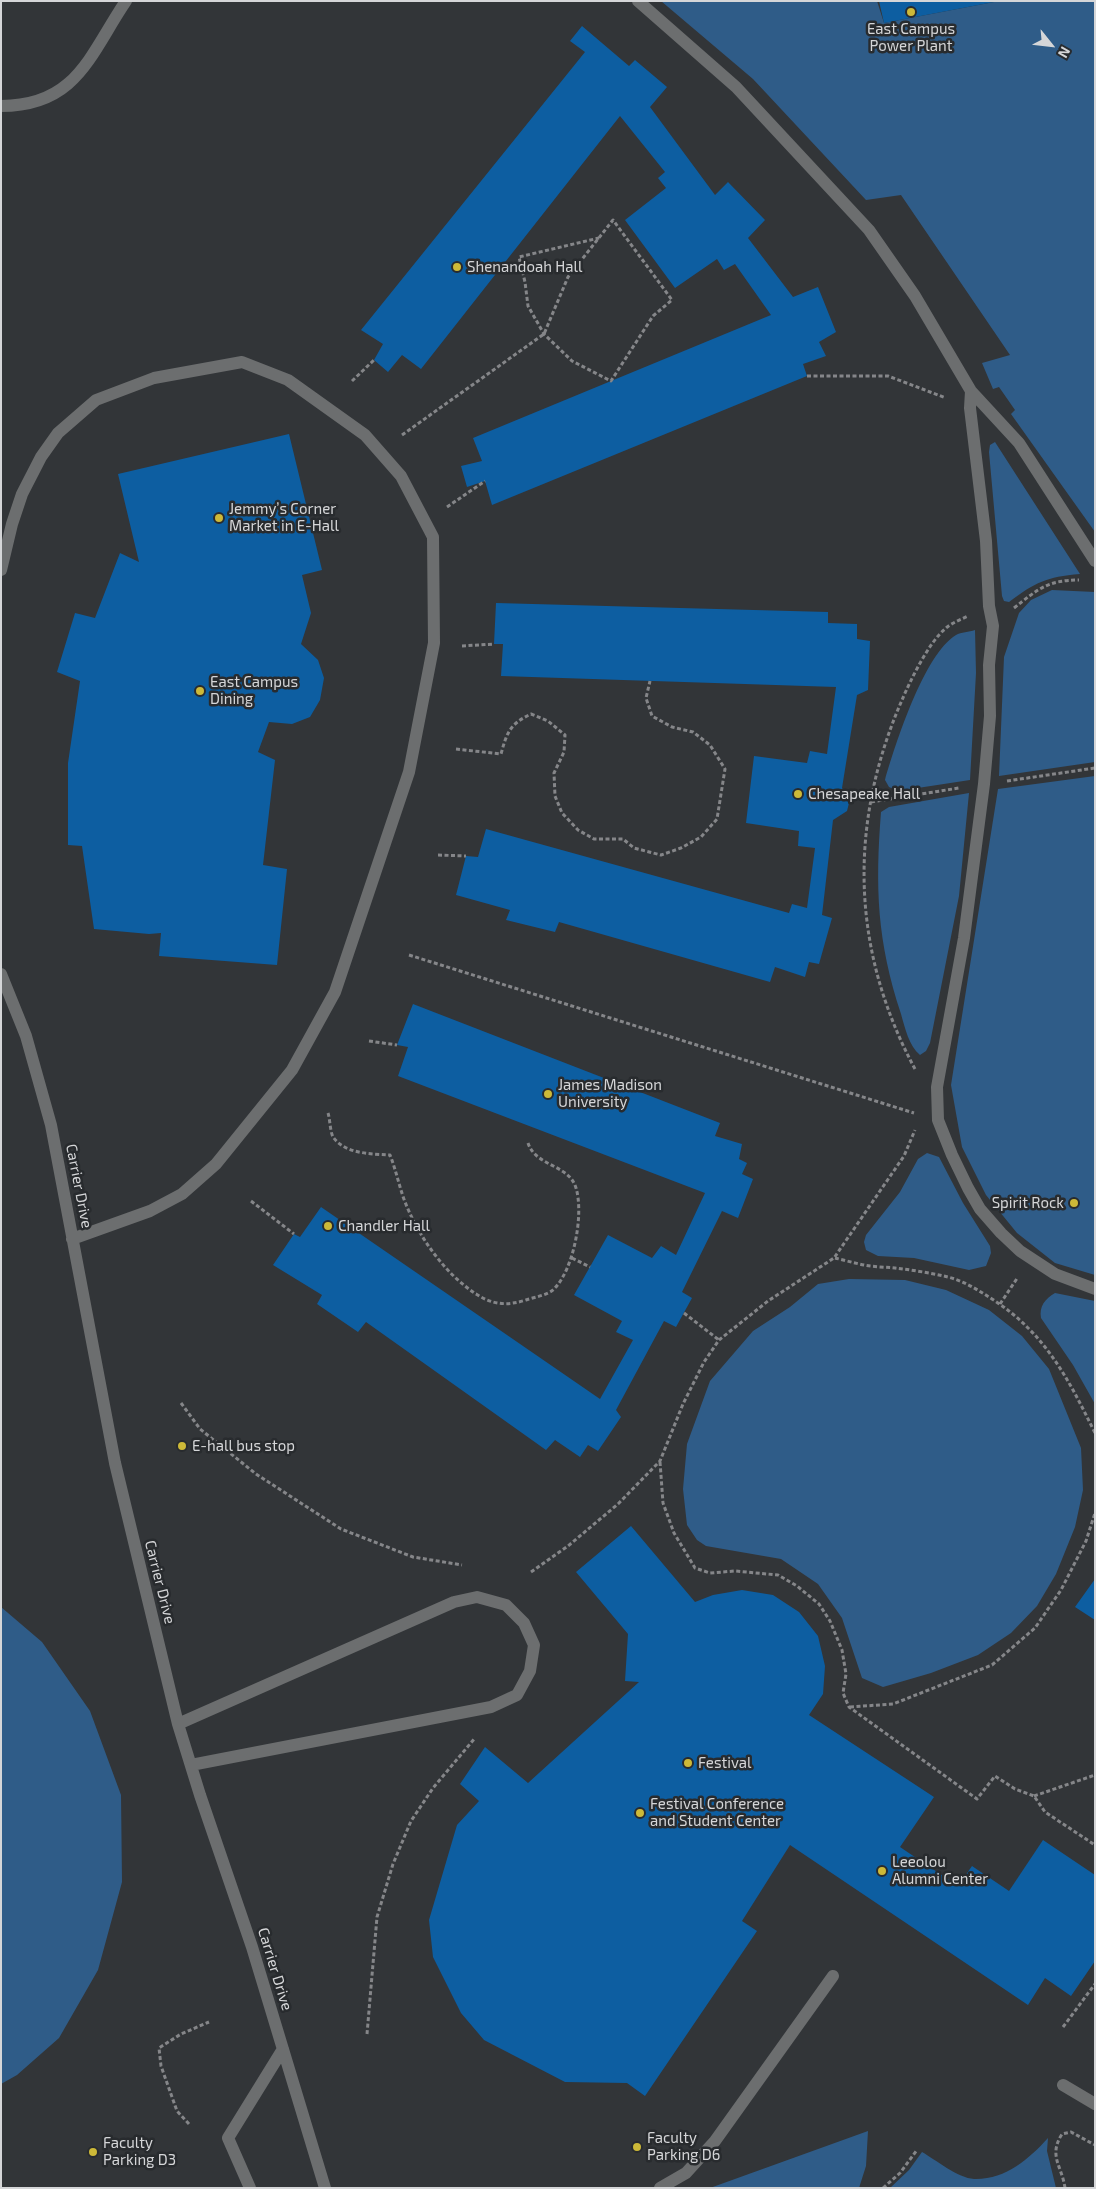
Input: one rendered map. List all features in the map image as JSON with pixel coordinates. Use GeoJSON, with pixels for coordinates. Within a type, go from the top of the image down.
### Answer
{"type":"FeatureCollection","features":[{"type":"Feature","properties":{"kind":"street"},"geometry":{"type":"LineString","coordinates":[[1,106],[38,101],[54,94],[73,80],[95,53],[126,1]]}},
{"type":"Feature","properties":{"kind":"street"},"geometry":{"type":"LineString","coordinates":[[638,1],[736,87],[869,230],[915,296],[971,391],[1019,443],[1095,561]]}},
{"type":"Feature","properties":{"kind":"street"},"geometry":{"type":"LineString","coordinates":[[1,570],[12,524],[32,475],[58,433],[96,400],[154,378],[242,362],[288,380],[364,435],[401,476],[433,537],[434,643],[409,772],[334,992],[292,1070],[216,1164],[182,1194],[150,1211],[72,1239]]}},
{"type":"Feature","properties":{"kind":"street"},"geometry":{"type":"LineString","coordinates":[[971,391],[970,408],[986,542],[989,606],[993,626],[989,665],[990,716],[984,784],[964,938],[937,1087],[938,1120],[952,1155],[980,1209],[1000,1233],[1031,1258],[1055,1274],[1095,1289]]}},
{"type":"Feature","properties":{"kind":"street","name":"Carrier Drive"},"geometry":{"type":"LineString","coordinates":[[1,974],[26,1036],[51,1125],[115,1463],[178,1724],[252,1947],[325,2188]]}},
{"type":"Feature","properties":{"kind":"street"},"geometry":{"type":"LineString","coordinates":[[178,1724],[454,1602],[477,1597],[506,1605],[524,1623],[534,1646],[530,1671],[516,1695],[491,1707],[191,1764]]}},
{"type":"Feature","properties":{"kind":"street"},"geometry":{"type":"LineString","coordinates":[[660,2188],[686,2173],[716,2141],[833,1976]]}},
{"type":"Feature","properties":{"kind":"street"},"geometry":{"type":"LineString","coordinates":[[250,2188],[228,2138],[283,2049]]}},
{"type":"Feature","properties":{"kind":"street"},"geometry":{"type":"LineString","coordinates":[[1063,2085],[1095,2104]]}},
{"type":"Feature","properties":{"kind":"path"},"geometry":{"type":"LineString","coordinates":[[402,435],[544,334],[568,277],[599,238],[613,220],[672,300],[653,316],[611,381],[572,361],[544,334],[528,306],[519,256],[599,238]]}},
{"type":"Feature","properties":{"kind":"path"},"geometry":{"type":"LineString","coordinates":[[352,382],[374,360]]}},
{"type":"Feature","properties":{"kind":"path"},"geometry":{"type":"LineString","coordinates":[[807,376],[888,376],[970,408]]}},
{"type":"Feature","properties":{"kind":"path"},"geometry":{"type":"LineString","coordinates":[[447,508],[484,480]]}},
{"type":"Feature","properties":{"kind":"path"},"geometry":{"type":"LineString","coordinates":[[1031,595],[1054,582],[1067,580]]}},
{"type":"Feature","properties":{"kind":"path"},"geometry":{"type":"LineString","coordinates":[[937,1087],[915,1069],[898,1037],[879,987],[868,937],[864,888],[866,839],[874,781],[892,723],[911,680],[944,629],[989,606]]}},
{"type":"Feature","properties":{"kind":"path"},"geometry":{"type":"LineString","coordinates":[[462,646],[494,644]]}},
{"type":"Feature","properties":{"kind":"path"},"geometry":{"type":"LineString","coordinates":[[456,749],[501,754],[506,734],[517,720],[531,714],[548,721],[565,735],[564,752],[554,773],[555,796],[562,813],[578,830],[594,839],[623,839],[634,848],[661,855],[681,848],[701,837],[718,819],[725,769],[710,744],[693,732],[672,727],[652,716],[646,698],[650,681]]}},
{"type":"Feature","properties":{"kind":"path"},"geometry":{"type":"LineString","coordinates":[[1024,778],[1095,768]]}},
{"type":"Feature","properties":{"kind":"path"},"geometry":{"type":"LineString","coordinates":[[871,802],[958,788]]}},
{"type":"Feature","properties":{"kind":"path"},"geometry":{"type":"LineString","coordinates":[[438,855],[466,856]]}},
{"type":"Feature","properties":{"kind":"path"},"geometry":{"type":"LineString","coordinates":[[409,955],[938,1120]]}},
{"type":"Feature","properties":{"kind":"path"},"geometry":{"type":"LineString","coordinates":[[369,1041],[397,1045]]}},
{"type":"Feature","properties":{"kind":"path"},"geometry":{"type":"LineString","coordinates":[[328,1113],[333,1136],[344,1146],[357,1152],[390,1155],[405,1201],[428,1246],[456,1278],[474,1293],[487,1301],[498,1304],[513,1304],[553,1290],[563,1278],[572,1258],[579,1214],[576,1186],[570,1176],[537,1158],[531,1152],[528,1144]]}},
{"type":"Feature","properties":{"kind":"path"},"geometry":{"type":"LineString","coordinates":[[531,1572],[568,1546],[618,1504],[660,1462],[683,1404],[704,1362],[719,1340],[768,1301],[834,1258],[904,1156],[922,1115]]}},
{"type":"Feature","properties":{"kind":"path"},"geometry":{"type":"LineString","coordinates":[[251,1201],[294,1234]]}},
{"type":"Feature","properties":{"kind":"path"},"geometry":{"type":"LineString","coordinates":[[572,1258],[590,1267]]}},
{"type":"Feature","properties":{"kind":"path"},"geometry":{"type":"LineString","coordinates":[[834,1258],[865,1266],[895,1268],[948,1277],[972,1286],[1000,1304],[1017,1316],[1052,1353],[1095,1433]]}},
{"type":"Feature","properties":{"kind":"path"},"geometry":{"type":"LineString","coordinates":[[1000,1304],[1031,1258]]}},
{"type":"Feature","properties":{"kind":"path"},"geometry":{"type":"LineString","coordinates":[[684,1313],[719,1340]]}},
{"type":"Feature","properties":{"kind":"path"},"geometry":{"type":"LineString","coordinates":[[181,1403],[200,1429],[256,1474],[341,1529],[413,1557],[462,1565]]}},
{"type":"Feature","properties":{"kind":"path"},"geometry":{"type":"LineString","coordinates":[[660,1462],[663,1503],[674,1534],[696,1568],[710,1572],[735,1570],[778,1575],[797,1586],[819,1604],[830,1622],[842,1650],[846,1674],[843,1693],[849,1707],[977,1799],[994,1776],[1015,1789],[1034,1796],[1045,1812],[1095,1845]]}},
{"type":"Feature","properties":{"kind":"path"},"geometry":{"type":"LineString","coordinates":[[849,1707],[893,1704],[992,1665],[1035,1628],[1061,1590],[1086,1541],[1095,1513]]}},
{"type":"Feature","properties":{"kind":"path"},"geometry":{"type":"LineString","coordinates":[[367,2034],[377,1917],[393,1864],[411,1820],[433,1788],[475,1738]]}},
{"type":"Feature","properties":{"kind":"path"},"geometry":{"type":"LineString","coordinates":[[1034,1796],[1095,1775]]}},
{"type":"Feature","properties":{"kind":"path"},"geometry":{"type":"LineString","coordinates":[[1063,2027],[1095,1984]]}},
{"type":"Feature","properties":{"kind":"path"},"geometry":{"type":"LineString","coordinates":[[190,2124],[177,2111],[161,2066],[159,2048],[181,2034],[209,2022]]}},
{"type":"Feature","properties":{"kind":"path"},"geometry":{"type":"LineString","coordinates":[[1065,2188],[1055,2156],[1056,2144],[1062,2134],[1071,2132],[1095,2145]]}},
{"type":"Feature","properties":{"kind":"path"},"geometry":{"type":"LineString","coordinates":[[883,2188],[900,2173],[917,2150]]}},
{"type":"Feature","properties":{"kind":"shaded area"},"geometry":{"type":"Polygon","coordinates":[[[661,1],[877,1],[884,23],[999,1],[1095,1],[1095,532],[1011,414],[1015,410],[999,387],[993,389],[982,363],[1010,355],[901,195],[866,200],[753,79],[661,1]]]}},
{"type":"Feature","properties":{"kind":"shaded area"},"geometry":{"type":"Polygon","coordinates":[[[995,442],[1080,574],[1058,577],[1034,585],[1009,602],[1004,601],[1002,596],[989,452],[990,445],[995,442]]]}},
{"type":"Feature","properties":{"kind":"shaded area"},"geometry":{"type":"Polygon","coordinates":[[[1052,590],[1095,592],[1095,762],[999,776],[1004,657],[1019,613],[1031,600],[1052,590]]]}},
{"type":"Feature","properties":{"kind":"shaded area"},"geometry":{"type":"Polygon","coordinates":[[[975,630],[976,673],[970,780],[898,791],[889,787],[885,780],[903,724],[922,680],[944,645],[958,634],[975,630]]]}},
{"type":"Feature","properties":{"kind":"shaded area"},"geometry":{"type":"Polygon","coordinates":[[[1095,776],[1095,1275],[1055,1263],[1017,1233],[986,1195],[962,1147],[951,1085],[998,789],[1095,776]]]}},
{"type":"Feature","properties":{"kind":"shaded area"},"geometry":{"type":"Polygon","coordinates":[[[969,793],[959,896],[930,1043],[926,1051],[920,1055],[910,1042],[906,1031],[893,987],[883,938],[878,890],[881,812],[889,807],[969,793]]]}},
{"type":"Feature","properties":{"kind":"shaded area"},"geometry":{"type":"Polygon","coordinates":[[[927,1153],[939,1157],[963,1203],[990,1246],[991,1253],[986,1266],[969,1270],[914,1258],[878,1256],[866,1250],[864,1242],[866,1235],[900,1192],[918,1159],[927,1153]]]}},
{"type":"Feature","properties":{"kind":"shaded area"},"geometry":{"type":"Polygon","coordinates":[[[849,1279],[905,1280],[946,1290],[989,1310],[1022,1336],[1049,1369],[1081,1448],[1083,1490],[1075,1527],[1056,1574],[1037,1606],[1011,1633],[978,1655],[931,1673],[883,1687],[862,1678],[842,1618],[818,1584],[781,1559],[706,1546],[697,1540],[687,1525],[683,1489],[687,1444],[710,1381],[753,1331],[790,1307],[818,1284],[849,1279]]]}},
{"type":"Feature","properties":{"kind":"shaded area"},"geometry":{"type":"Polygon","coordinates":[[[1055,1293],[1095,1301],[1095,1404],[1073,1365],[1041,1318],[1041,1310],[1044,1303],[1055,1293]]]}},
{"type":"Feature","properties":{"kind":"shaded area"},"geometry":{"type":"Polygon","coordinates":[[[1,1607],[42,1642],[90,1711],[121,1795],[122,1882],[98,1970],[59,2038],[17,2075],[1,2084],[1,1607]]]}},
{"type":"Feature","properties":{"kind":"shaded area"},"geometry":{"type":"Polygon","coordinates":[[[868,2131],[866,2166],[859,2188],[710,2188],[868,2131]]]}},
{"type":"Feature","properties":{"kind":"shaded area"},"geometry":{"type":"Polygon","coordinates":[[[1048,2138],[1047,2151],[1056,2188],[890,2188],[909,2170],[922,2152],[947,2168],[968,2178],[985,2178],[996,2176],[1016,2167],[1048,2138]]]}},
{"type":"Feature","properties":{"kind":"building","name":"East Campus Power Plant"},"geometry":{"type":"Polygon","coordinates":[[[879,1],[994,1],[994,2],[884,23],[879,1]]]}},
{"type":"Feature","properties":{"kind":"building","name":"Shenandoah Hall"},"geometry":{"type":"Polygon","coordinates":[[[582,26],[629,66],[635,60],[667,87],[650,107],[715,195],[728,182],[765,220],[748,238],[793,297],[818,287],[836,332],[819,342],[826,356],[803,364],[807,376],[492,505],[485,481],[467,487],[461,466],[482,461],[473,438],[771,315],[735,264],[724,270],[717,259],[675,288],[625,220],[666,188],[658,178],[665,172],[620,116],[421,369],[402,355],[388,372],[374,360],[383,344],[361,330],[585,52],[570,41],[582,26]]]}},
{"type":"Feature","properties":{"kind":"building","name":"East Campus Dining"},"geometry":{"type":"Polygon","coordinates":[[[289,434],[322,570],[302,575],[311,613],[301,644],[318,660],[324,678],[320,700],[310,717],[292,724],[269,722],[258,752],[275,760],[263,865],[287,869],[277,965],[159,956],[161,933],[149,934],[94,929],[82,846],[68,845],[68,763],[80,681],[57,672],[75,613],[95,618],[120,553],[139,562],[118,474],[289,434]]]}},
{"type":"Feature","properties":{"kind":"building","name":"Chesapeake Hall"},"geometry":{"type":"Polygon","coordinates":[[[496,603],[828,612],[828,623],[857,624],[857,639],[870,641],[868,690],[857,695],[842,788],[850,799],[847,811],[833,820],[822,915],[832,918],[819,964],[809,962],[805,977],[775,967],[770,982],[559,922],[555,932],[506,920],[510,910],[456,895],[466,856],[478,857],[486,829],[789,913],[792,904],[807,908],[815,848],[798,846],[799,831],[746,823],[754,756],[807,763],[810,751],[827,754],[836,687],[501,676],[503,644],[494,644],[496,603]]]}},
{"type":"Feature","properties":{"kind":"building","name":"Chandler Hall"},"geometry":{"type":"Polygon","coordinates":[[[413,1004],[720,1123],[715,1136],[742,1144],[739,1159],[747,1163],[742,1174],[753,1179],[738,1218],[722,1211],[682,1292],[692,1298],[676,1327],[664,1321],[616,1410],[621,1417],[598,1451],[588,1445],[580,1457],[555,1440],[546,1450],[366,1322],[358,1332],[317,1304],[322,1295],[273,1265],[294,1234],[300,1237],[321,1207],[600,1399],[633,1340],[616,1332],[622,1321],[574,1295],[608,1235],[652,1258],[661,1246],[676,1255],[705,1193],[398,1076],[408,1047],[397,1045],[413,1004]]]}},
{"type":"Feature","properties":{"kind":"building","name":"Festival Conference and Student Center"},"geometry":{"type":"Polygon","coordinates":[[[631,1526],[695,1602],[713,1595],[742,1590],[773,1595],[799,1612],[818,1636],[825,1666],[823,1694],[809,1715],[934,1797],[900,1847],[958,1886],[972,1866],[1009,1891],[1043,1840],[1095,1875],[1095,1961],[1071,1996],[1045,1978],[1028,2005],[790,1845],[742,1921],[757,1931],[645,2096],[627,2083],[565,2082],[484,2040],[461,2013],[433,1957],[429,1920],[457,1825],[479,1801],[460,1784],[485,1747],[528,1783],[639,1682],[625,1681],[628,1634],[576,1572],[631,1526]]]}},
{"type":"Feature","properties":{"kind":"building"},"geometry":{"type":"Polygon","coordinates":[[[1095,1579],[1095,1620],[1075,1607],[1095,1579]]]}},
{"type":"Feature","properties":{"kind":"place","name":"East Campus Power Plant"},"geometry":{"type":"Point","coordinates":[911,12]}},
{"type":"Feature","properties":{"kind":"place","name":"Shenandoah Hall"},"geometry":{"type":"Point","coordinates":[457,267]}},
{"type":"Feature","properties":{"kind":"place","name":"Jemmy’s Corner Market in E-Hall"},"geometry":{"type":"Point","coordinates":[219,518]}},
{"type":"Feature","properties":{"kind":"place","name":"East Campus Dining"},"geometry":{"type":"Point","coordinates":[200,691]}},
{"type":"Feature","properties":{"kind":"place","name":"Chesapeake Hall"},"geometry":{"type":"Point","coordinates":[798,794]}},
{"type":"Feature","properties":{"kind":"place","name":"James Madison University"},"geometry":{"type":"Point","coordinates":[548,1094]}},
{"type":"Feature","properties":{"kind":"place","name":"Spirit Rock"},"geometry":{"type":"Point","coordinates":[1074,1203]}},
{"type":"Feature","properties":{"kind":"place","name":"Chandler Hall"},"geometry":{"type":"Point","coordinates":[328,1226]}},
{"type":"Feature","properties":{"kind":"place","name":"E-hall bus stop"},"geometry":{"type":"Point","coordinates":[182,1446]}},
{"type":"Feature","properties":{"kind":"place","name":"Festival"},"geometry":{"type":"Point","coordinates":[688,1763]}},
{"type":"Feature","properties":{"kind":"place","name":"Festival Conference and Student Center"},"geometry":{"type":"Point","coordinates":[640,1813]}},
{"type":"Feature","properties":{"kind":"place","name":"Leeolou Alumni Center"},"geometry":{"type":"Point","coordinates":[882,1871]}},
{"type":"Feature","properties":{"kind":"place","name":"Faculty Parking D6"},"geometry":{"type":"Point","coordinates":[637,2147]}},
{"type":"Feature","properties":{"kind":"place","name":"Faculty Parking D3"},"geometry":{"type":"Point","coordinates":[93,2152]}}]}
